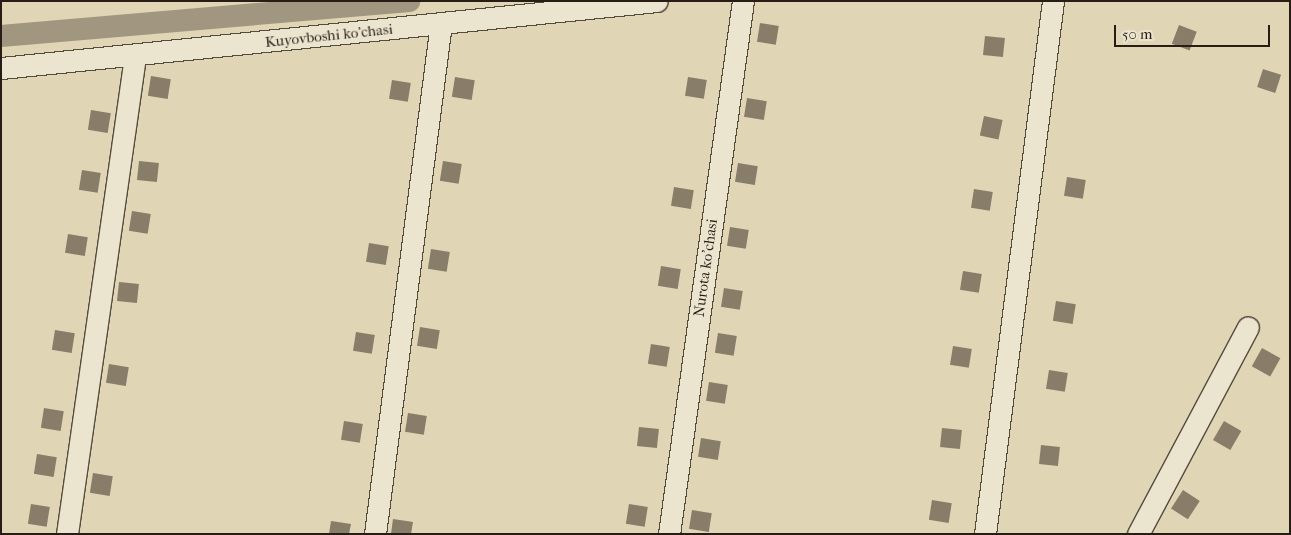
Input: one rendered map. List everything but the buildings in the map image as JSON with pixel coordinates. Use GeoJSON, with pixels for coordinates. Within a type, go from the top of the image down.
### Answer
{"type":"FeatureCollection","features":[{"type":"Feature","properties":{"kind":"street","name":"Kuyovboshi ko'chasi"},"geometry":{"type":"LineString","coordinates":[[1,68],[135,57],[657,1]]}},
{"type":"Feature","properties":{"kind":"street","name":"Nurota ko'chasi"},"geometry":{"type":"LineString","coordinates":[[669,534],[742,1]]}},
{"type":"Feature","properties":{"kind":"street"},"geometry":{"type":"LineString","coordinates":[[984,534],[1053,1]]}},
{"type":"Feature","properties":{"kind":"street"},"geometry":{"type":"LineString","coordinates":[[375,534],[441,23]]}},
{"type":"Feature","properties":{"kind":"street"},"geometry":{"type":"LineString","coordinates":[[67,534],[135,57]]}},
{"type":"Feature","properties":{"kind":"street"},"geometry":{"type":"LineString","coordinates":[[1138,534],[1248,327]]}},
{"type":"Feature","properties":{"kind":"waterway"},"geometry":{"type":"LineString","coordinates":[[1,36],[410,1]]}}]}
